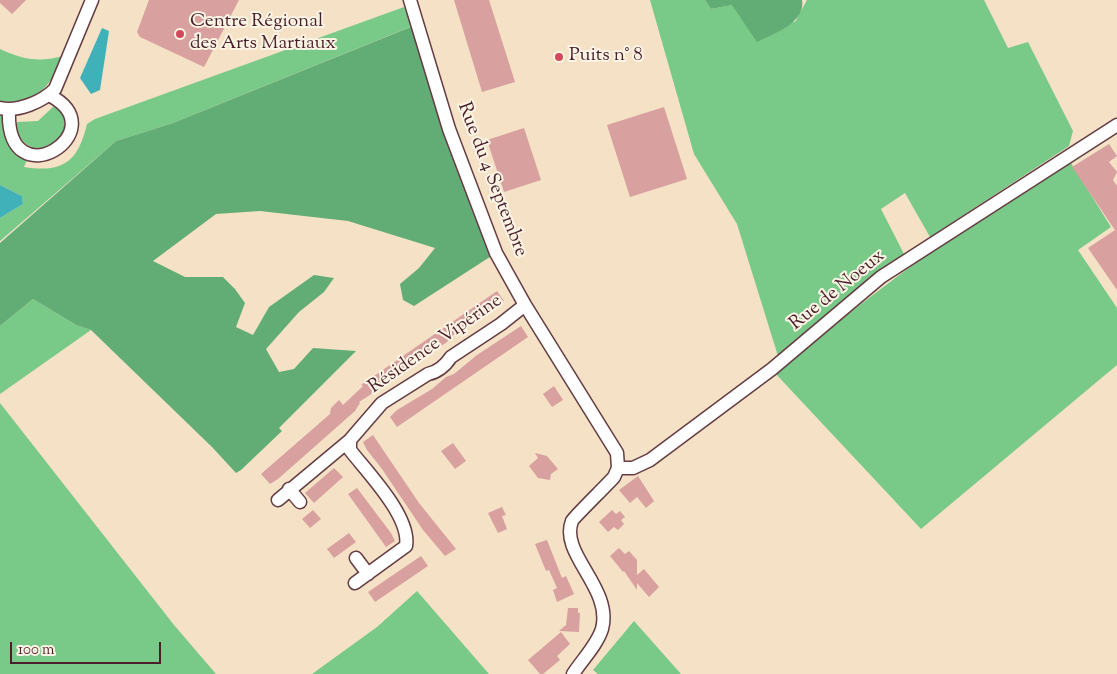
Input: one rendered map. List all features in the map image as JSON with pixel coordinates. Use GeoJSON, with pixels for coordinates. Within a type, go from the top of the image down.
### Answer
{"type":"FeatureCollection","features":[{"type":"Feature","properties":{"kind":"street"},"geometry":{"type":"LineString","coordinates":[[49,95],[62,101],[68,110],[71,120],[67,139],[52,152],[33,154],[16,145],[11,136],[4,109],[34,103],[49,95],[55,89],[92,0]]}},
{"type":"Feature","properties":{"kind":"street","name":"Rue du 4 Septembre"},"geometry":{"type":"LineString","coordinates":[[410,0],[449,129],[471,192],[496,253],[525,305],[617,453],[618,468]]}},
{"type":"Feature","properties":{"kind":"street","name":"Rue de Noeux"},"geometry":{"type":"LineString","coordinates":[[618,468],[633,468],[650,460],[772,369],[881,277],[1117,124]]}},
{"type":"Feature","properties":{"kind":"street","name":"Résidence Vipérine"},"geometry":{"type":"LineString","coordinates":[[278,500],[350,440],[382,403],[446,365],[451,357],[525,305]]}},
{"type":"Feature","properties":{"kind":"street"},"geometry":{"type":"LineString","coordinates":[[350,440],[350,450],[398,514],[408,536],[406,546],[355,583]]}},
{"type":"Feature","properties":{"kind":"street"},"geometry":{"type":"LineString","coordinates":[[573,674],[602,629],[604,610],[599,592],[570,538],[572,520],[614,477],[618,468]]}},
{"type":"Feature","properties":{"kind":"street"},"geometry":{"type":"LineString","coordinates":[[290,489],[300,502]]}},
{"type":"Feature","properties":{"kind":"street"},"geometry":{"type":"LineString","coordinates":[[356,558],[368,574]]}},
{"type":"Feature","properties":{"kind":"green space"},"geometry":{"type":"Polygon","coordinates":[[[650,0],[705,0],[711,9],[732,5],[795,22],[807,0],[984,0],[1008,48],[1028,42],[1073,131],[1069,146],[930,237],[905,193],[881,209],[905,256],[778,356],[737,224],[694,154],[650,0]]]}},
{"type":"Feature","properties":{"kind":"green space"},"geometry":{"type":"Polygon","coordinates":[[[705,0],[802,0],[802,8],[799,15],[787,27],[757,42],[732,5],[711,9],[705,0]]]}},
{"type":"Feature","properties":{"kind":"green space"},"geometry":{"type":"Polygon","coordinates":[[[404,7],[415,25],[173,123],[116,141],[0,241],[0,218],[23,204],[22,196],[0,185],[0,112],[8,140],[14,152],[27,160],[24,167],[49,168],[59,166],[73,156],[79,148],[87,124],[95,119],[404,7]]]}},
{"type":"Feature","properties":{"kind":"green space"},"geometry":{"type":"Polygon","coordinates":[[[418,24],[496,253],[414,306],[403,300],[400,284],[419,268],[435,248],[348,221],[260,211],[216,214],[153,261],[185,277],[223,277],[245,303],[236,327],[253,335],[269,307],[314,275],[334,278],[324,292],[299,312],[266,349],[279,372],[294,369],[313,348],[356,351],[279,428],[282,431],[241,470],[236,473],[212,447],[91,330],[76,325],[33,299],[0,326],[0,243],[116,141],[173,123],[418,24]]]}},
{"type":"Feature","properties":{"kind":"green space"},"geometry":{"type":"Polygon","coordinates":[[[0,49],[17,56],[40,60],[66,55],[48,84],[41,91],[24,100],[13,102],[0,101],[0,49]]]}},
{"type":"Feature","properties":{"kind":"green space"},"geometry":{"type":"Polygon","coordinates":[[[54,106],[62,115],[65,125],[62,134],[56,142],[47,147],[37,148],[28,145],[18,133],[16,128],[17,122],[38,121],[54,106]]]}},
{"type":"Feature","properties":{"kind":"green space"},"geometry":{"type":"Polygon","coordinates":[[[1071,163],[1111,227],[1078,250],[1117,308],[1117,365],[921,529],[774,372],[918,261],[993,209],[1071,163]]]}},
{"type":"Feature","properties":{"kind":"green space"},"geometry":{"type":"Polygon","coordinates":[[[33,299],[76,325],[91,330],[0,394],[0,326],[33,299]]]}},
{"type":"Feature","properties":{"kind":"green space"},"geometry":{"type":"Polygon","coordinates":[[[0,403],[174,625],[216,674],[0,674],[0,403]]]}},
{"type":"Feature","properties":{"kind":"green space"},"geometry":{"type":"Polygon","coordinates":[[[417,591],[489,674],[312,674],[377,627],[417,591]]]}},
{"type":"Feature","properties":{"kind":"green space"},"geometry":{"type":"Polygon","coordinates":[[[634,621],[681,674],[598,674],[593,670],[634,621]]]}},
{"type":"Feature","properties":{"kind":"water"},"geometry":{"type":"Polygon","coordinates":[[[102,28],[109,31],[100,90],[91,94],[80,78],[102,28]]]}},
{"type":"Feature","properties":{"kind":"water"},"geometry":{"type":"Polygon","coordinates":[[[0,185],[22,196],[23,204],[0,218],[0,185]]]}},
{"type":"Feature","properties":{"kind":"building"},"geometry":{"type":"Polygon","coordinates":[[[0,0],[26,0],[12,14],[0,3],[0,0]]]}},
{"type":"Feature","properties":{"kind":"building","name":"Centre Régional des Arts Martiaux"},"geometry":{"type":"Polygon","coordinates":[[[149,0],[239,0],[204,67],[140,37],[137,32],[149,0]]]}},
{"type":"Feature","properties":{"kind":"building"},"geometry":{"type":"Polygon","coordinates":[[[454,0],[489,0],[515,82],[482,92],[454,0]]]}},
{"type":"Feature","properties":{"kind":"building"},"geometry":{"type":"Polygon","coordinates":[[[664,107],[687,179],[630,197],[607,125],[664,107]]]}},
{"type":"Feature","properties":{"kind":"building"},"geometry":{"type":"Polygon","coordinates":[[[524,128],[541,180],[504,192],[487,140],[524,128]]]}},
{"type":"Feature","properties":{"kind":"building"},"geometry":{"type":"Polygon","coordinates":[[[1109,144],[1117,156],[1109,162],[1117,172],[1113,180],[1117,186],[1117,290],[1088,248],[1115,230],[1072,167],[1109,144]]]}},
{"type":"Feature","properties":{"kind":"building"},"geometry":{"type":"Polygon","coordinates":[[[497,291],[504,301],[478,321],[452,336],[446,343],[420,358],[393,380],[359,402],[355,411],[278,479],[270,484],[261,474],[330,414],[331,408],[339,400],[343,405],[363,386],[361,385],[497,291]]]}},
{"type":"Feature","properties":{"kind":"building"},"geometry":{"type":"Polygon","coordinates":[[[521,326],[528,337],[397,427],[390,417],[397,410],[432,389],[477,355],[521,326]]]}},
{"type":"Feature","properties":{"kind":"building"},"geometry":{"type":"Polygon","coordinates":[[[554,386],[563,400],[552,407],[543,394],[554,386]]]}},
{"type":"Feature","properties":{"kind":"building"},"geometry":{"type":"Polygon","coordinates":[[[373,435],[419,503],[456,549],[445,556],[423,530],[367,450],[363,442],[373,435]]]}},
{"type":"Feature","properties":{"kind":"building"},"geometry":{"type":"Polygon","coordinates":[[[453,443],[466,461],[455,469],[441,451],[453,443]]]}},
{"type":"Feature","properties":{"kind":"building"},"geometry":{"type":"Polygon","coordinates":[[[535,453],[547,456],[558,469],[551,474],[550,480],[538,478],[529,466],[538,458],[535,453]]]}},
{"type":"Feature","properties":{"kind":"building"},"geometry":{"type":"Polygon","coordinates":[[[334,468],[343,477],[314,503],[305,493],[334,468]]]}},
{"type":"Feature","properties":{"kind":"building"},"geometry":{"type":"Polygon","coordinates":[[[638,476],[654,501],[646,508],[637,497],[630,503],[619,490],[638,476]]]}},
{"type":"Feature","properties":{"kind":"building"},"geometry":{"type":"Polygon","coordinates":[[[357,488],[395,541],[386,547],[348,494],[357,488]]]}},
{"type":"Feature","properties":{"kind":"building"},"geometry":{"type":"Polygon","coordinates":[[[502,507],[506,515],[502,516],[507,529],[498,533],[488,513],[502,507]]]}},
{"type":"Feature","properties":{"kind":"building"},"geometry":{"type":"Polygon","coordinates":[[[313,510],[321,519],[310,528],[302,519],[313,510]]]}},
{"type":"Feature","properties":{"kind":"building"},"geometry":{"type":"Polygon","coordinates":[[[612,510],[616,514],[620,511],[625,517],[621,520],[624,524],[618,530],[614,527],[608,532],[599,522],[612,510]]]}},
{"type":"Feature","properties":{"kind":"building"},"geometry":{"type":"Polygon","coordinates":[[[349,533],[356,542],[334,558],[327,549],[349,533]]]}},
{"type":"Feature","properties":{"kind":"building"},"geometry":{"type":"Polygon","coordinates":[[[547,540],[562,578],[566,576],[574,594],[557,602],[553,590],[557,588],[549,570],[546,571],[535,544],[547,540]]]}},
{"type":"Feature","properties":{"kind":"building"},"geometry":{"type":"Polygon","coordinates":[[[619,548],[625,554],[629,551],[637,560],[637,575],[644,569],[659,587],[649,597],[637,583],[637,590],[624,571],[610,556],[619,548]]]}},
{"type":"Feature","properties":{"kind":"building"},"geometry":{"type":"Polygon","coordinates":[[[421,556],[428,566],[375,602],[368,592],[421,556]]]}},
{"type":"Feature","properties":{"kind":"building"},"geometry":{"type":"Polygon","coordinates":[[[568,608],[578,608],[578,613],[580,613],[579,632],[559,631],[566,625],[568,608]]]}},
{"type":"Feature","properties":{"kind":"building"},"geometry":{"type":"Polygon","coordinates":[[[561,632],[570,644],[557,656],[560,660],[543,674],[540,674],[528,660],[561,632]]]}},
{"type":"Feature","properties":{"kind":"place","name":"Centre Régional des Arts Martiaux"},"geometry":{"type":"Point","coordinates":[180,34]}},
{"type":"Feature","properties":{"kind":"place","name":"Puits n° 8"},"geometry":{"type":"Point","coordinates":[559,57]}}]}
